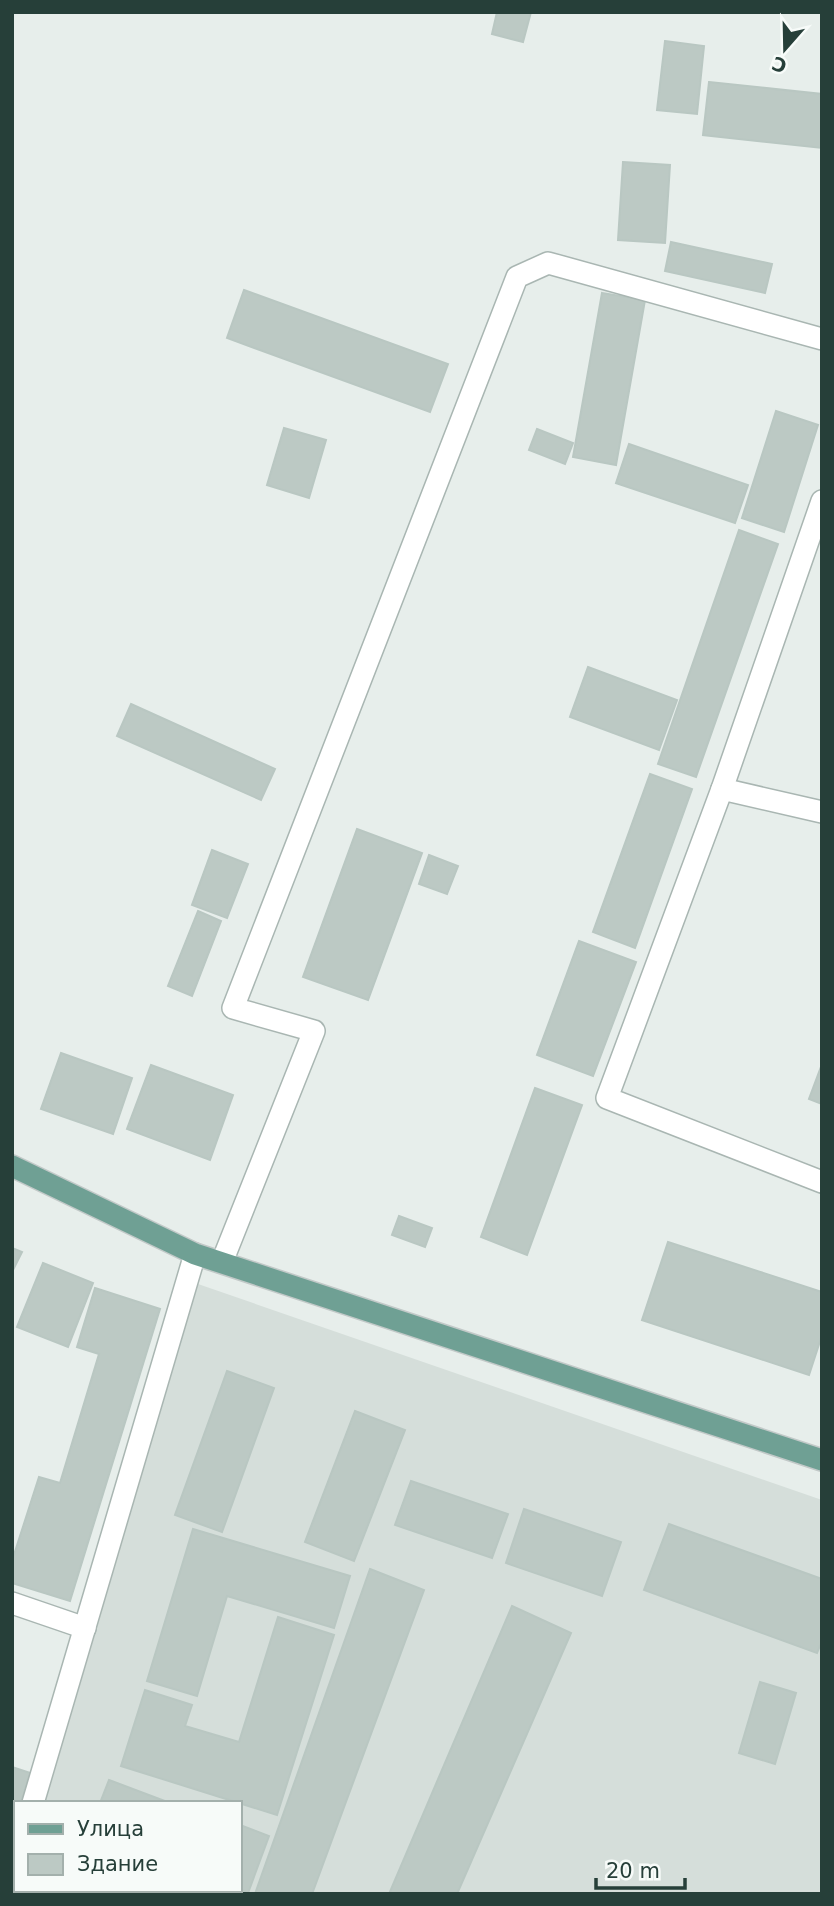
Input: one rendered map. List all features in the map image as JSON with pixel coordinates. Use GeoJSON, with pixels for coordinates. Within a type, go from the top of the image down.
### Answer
{"type":"FeatureCollection","features":[{"type":"Feature","properties":{"kind":"main road"},"geometry":{"type":"LineString","coordinates":[[12,1166],[195,1254],[822,1460]]}},
{"type":"Feature","properties":{"kind":"street"},"geometry":{"type":"LineString","coordinates":[[222,1262],[314,1031],[233,1008],[517,277],[548,263],[822,338]]}},
{"type":"Feature","properties":{"kind":"street"},"geometry":{"type":"LineString","coordinates":[[822,501],[722,789],[607,1098],[822,1182]]}},
{"type":"Feature","properties":{"kind":"street"},"geometry":{"type":"LineString","coordinates":[[722,789],[822,812]]}},
{"type":"Feature","properties":{"kind":"street"},"geometry":{"type":"LineString","coordinates":[[34,1801],[195,1254]]}},
{"type":"Feature","properties":{"kind":"street"},"geometry":{"type":"LineString","coordinates":[[12,1602],[85,1628]]}},
{"type":"Feature","properties":{"kind":"shaded area"},"geometry":{"type":"Polygon","coordinates":[[[198,1284],[822,1500],[822,1894],[18,1894],[242,1892],[242,1801],[46,1801],[198,1284]]]}},
{"type":"Feature","properties":{"kind":"building"},"geometry":{"type":"Polygon","coordinates":[[[497,12],[531,12],[523,42],[492,34],[497,12]]]}},
{"type":"Feature","properties":{"kind":"building"},"geometry":{"type":"Polygon","coordinates":[[[665,41],[704,46],[697,114],[657,110],[665,41]]]}},
{"type":"Feature","properties":{"kind":"building"},"geometry":{"type":"Polygon","coordinates":[[[709,82],[822,94],[822,148],[703,135],[709,82]]]}},
{"type":"Feature","properties":{"kind":"building"},"geometry":{"type":"Polygon","coordinates":[[[623,162],[670,165],[665,243],[618,240],[623,162]]]}},
{"type":"Feature","properties":{"kind":"building"},"geometry":{"type":"Polygon","coordinates":[[[671,242],[772,264],[765,293],[665,271],[671,242]]]}},
{"type":"Feature","properties":{"kind":"building"},"geometry":{"type":"Polygon","coordinates":[[[244,290],[448,364],[430,412],[227,338],[244,290]]]}},
{"type":"Feature","properties":{"kind":"building"},"geometry":{"type":"Polygon","coordinates":[[[602,293],[645,300],[616,465],[573,457],[602,293]]]}},
{"type":"Feature","properties":{"kind":"building"},"geometry":{"type":"Polygon","coordinates":[[[776,411],[818,425],[784,532],[742,518],[776,411]]]}},
{"type":"Feature","properties":{"kind":"building"},"geometry":{"type":"Polygon","coordinates":[[[284,428],[326,440],[309,498],[267,485],[284,428]]]}},
{"type":"Feature","properties":{"kind":"building"},"geometry":{"type":"Polygon","coordinates":[[[537,429],[573,443],[565,464],[529,450],[537,429]]]}},
{"type":"Feature","properties":{"kind":"building"},"geometry":{"type":"Polygon","coordinates":[[[629,444],[748,485],[735,523],[616,483],[629,444]]]}},
{"type":"Feature","properties":{"kind":"building"},"geometry":{"type":"Polygon","coordinates":[[[739,530],[778,544],[696,777],[658,764],[739,530]]]}},
{"type":"Feature","properties":{"kind":"building"},"geometry":{"type":"Polygon","coordinates":[[[588,667],[677,700],[659,750],[570,717],[588,667]]]}},
{"type":"Feature","properties":{"kind":"building"},"geometry":{"type":"Polygon","coordinates":[[[131,704],[275,769],[261,800],[117,736],[131,704]]]}},
{"type":"Feature","properties":{"kind":"building"},"geometry":{"type":"Polygon","coordinates":[[[650,774],[692,789],[635,948],[593,932],[650,774]]]}},
{"type":"Feature","properties":{"kind":"building"},"geometry":{"type":"Polygon","coordinates":[[[357,829],[422,853],[368,1000],[303,977],[357,829]]]}},
{"type":"Feature","properties":{"kind":"building"},"geometry":{"type":"Polygon","coordinates":[[[212,850],[248,864],[227,918],[192,905],[212,850]]]}},
{"type":"Feature","properties":{"kind":"building"},"geometry":{"type":"Polygon","coordinates":[[[429,855],[458,866],[447,894],[419,884],[429,855]]]}},
{"type":"Feature","properties":{"kind":"building"},"geometry":{"type":"Polygon","coordinates":[[[198,911],[221,921],[192,996],[168,986],[198,911]]]}},
{"type":"Feature","properties":{"kind":"building"},"geometry":{"type":"Polygon","coordinates":[[[579,941],[636,962],[593,1076],[537,1055],[579,941]]]}},
{"type":"Feature","properties":{"kind":"building"},"geometry":{"type":"Polygon","coordinates":[[[61,1053],[132,1078],[113,1134],[41,1109],[61,1053]]]}},
{"type":"Feature","properties":{"kind":"building"},"geometry":{"type":"Polygon","coordinates":[[[822,1064],[822,1104],[809,1099],[822,1064]]]}},
{"type":"Feature","properties":{"kind":"building"},"geometry":{"type":"Polygon","coordinates":[[[151,1065],[233,1095],[210,1160],[127,1129],[151,1065]]]}},
{"type":"Feature","properties":{"kind":"building"},"geometry":{"type":"Polygon","coordinates":[[[535,1088],[582,1105],[527,1255],[481,1237],[535,1088]]]}},
{"type":"Feature","properties":{"kind":"building"},"geometry":{"type":"Polygon","coordinates":[[[399,1216],[432,1228],[425,1247],[392,1235],[399,1216]]]}},
{"type":"Feature","properties":{"kind":"building"},"geometry":{"type":"Polygon","coordinates":[[[668,1242],[822,1292],[822,1335],[809,1375],[642,1320],[668,1242]]]}},
{"type":"Feature","properties":{"kind":"building"},"geometry":{"type":"Polygon","coordinates":[[[12,1248],[22,1252],[12,1272],[12,1248]]]}},
{"type":"Feature","properties":{"kind":"building"},"geometry":{"type":"Polygon","coordinates":[[[43,1263],[93,1283],[68,1347],[17,1327],[43,1263]]]}},
{"type":"Feature","properties":{"kind":"building"},"geometry":{"type":"Polygon","coordinates":[[[95,1288],[160,1309],[70,1601],[12,1583],[12,1561],[39,1477],[60,1483],[99,1354],[77,1347],[95,1288]]]}},
{"type":"Feature","properties":{"kind":"building"},"geometry":{"type":"Polygon","coordinates":[[[227,1371],[274,1388],[222,1532],[175,1515],[227,1371]]]}},
{"type":"Feature","properties":{"kind":"building"},"geometry":{"type":"Polygon","coordinates":[[[355,1411],[405,1430],[354,1561],[305,1542],[355,1411]]]}},
{"type":"Feature","properties":{"kind":"building"},"geometry":{"type":"Polygon","coordinates":[[[411,1481],[508,1514],[492,1558],[395,1525],[411,1481]]]}},
{"type":"Feature","properties":{"kind":"building"},"geometry":{"type":"Polygon","coordinates":[[[524,1509],[621,1542],[602,1596],[506,1563],[524,1509]]]}},
{"type":"Feature","properties":{"kind":"building"},"geometry":{"type":"Polygon","coordinates":[[[669,1524],[822,1579],[822,1641],[817,1653],[644,1590],[669,1524]]]}},
{"type":"Feature","properties":{"kind":"building"},"geometry":{"type":"Polygon","coordinates":[[[193,1529],[350,1576],[334,1628],[227,1596],[197,1696],[147,1681],[193,1529]]]}},
{"type":"Feature","properties":{"kind":"building"},"geometry":{"type":"Polygon","coordinates":[[[370,1569],[424,1590],[312,1894],[255,1894],[370,1569]]]}},
{"type":"Feature","properties":{"kind":"building"},"geometry":{"type":"Polygon","coordinates":[[[512,1606],[571,1633],[457,1894],[389,1894],[512,1606]]]}},
{"type":"Feature","properties":{"kind":"building"},"geometry":{"type":"Polygon","coordinates":[[[278,1617],[334,1635],[277,1815],[242,1804],[242,1801],[232,1801],[121,1766],[145,1690],[192,1705],[185,1726],[239,1742],[278,1617]]]}},
{"type":"Feature","properties":{"kind":"building"},"geometry":{"type":"Polygon","coordinates":[[[760,1682],[796,1693],[775,1764],[739,1753],[760,1682]]]}},
{"type":"Feature","properties":{"kind":"building"},"geometry":{"type":"Polygon","coordinates":[[[12,1767],[30,1773],[22,1801],[14,1801],[12,1829],[12,1767]]]}},
{"type":"Feature","properties":{"kind":"building"},"geometry":{"type":"Polygon","coordinates":[[[109,1780],[165,1801],[101,1801],[109,1780]]]}},
{"type":"Feature","properties":{"kind":"building"},"geometry":{"type":"Polygon","coordinates":[[[242,1826],[269,1836],[248,1893],[242,1890],[242,1826]]]}},
{"type":"Feature","properties":{"kind":"building"},"geometry":{"type":"Polygon","coordinates":[[[66,1892],[138,1892],[138,1894],[65,1894],[66,1892]]]}}]}
